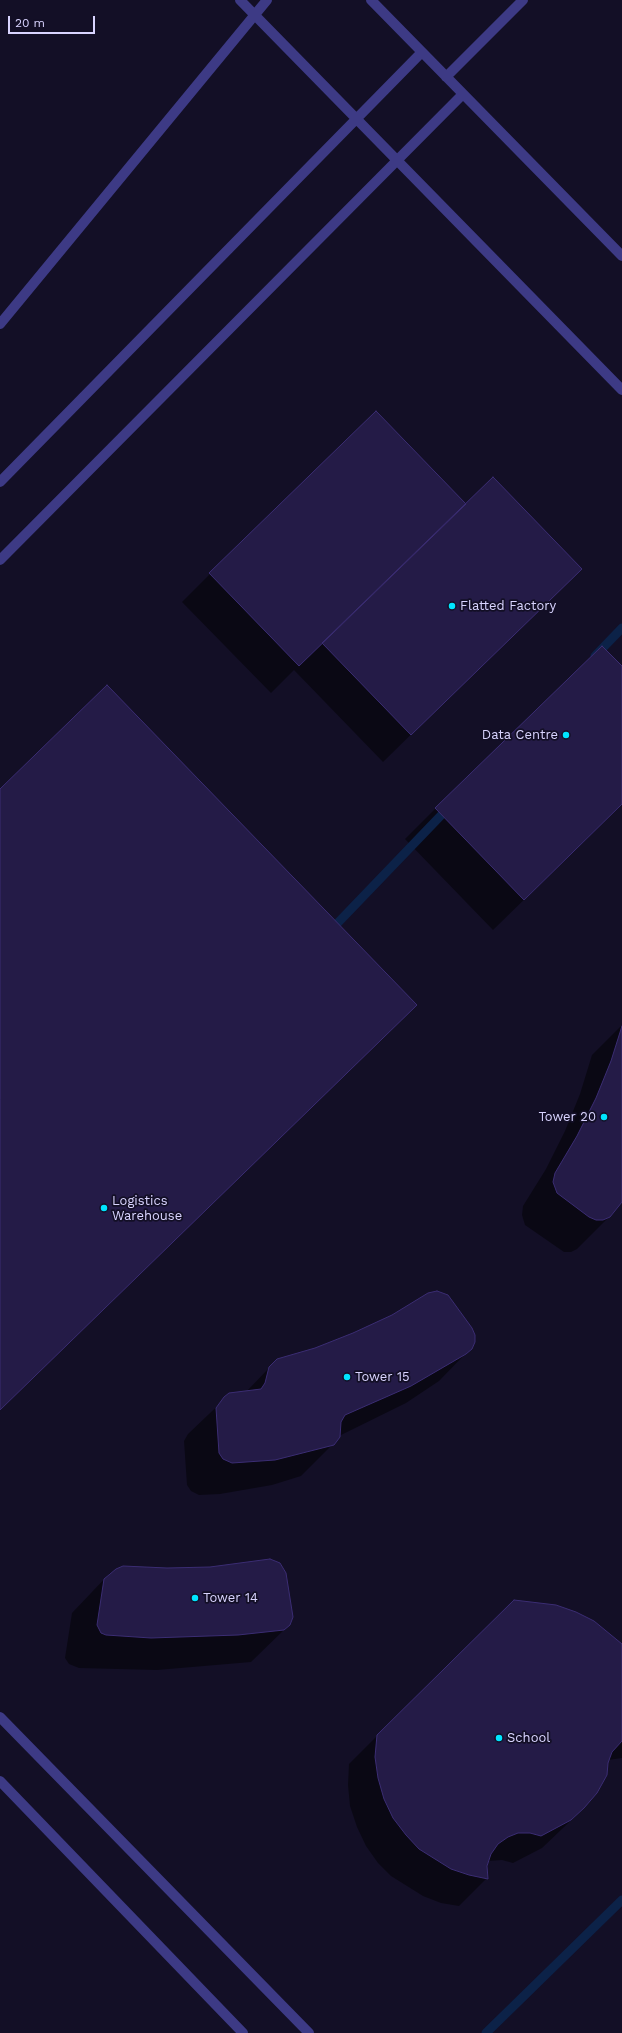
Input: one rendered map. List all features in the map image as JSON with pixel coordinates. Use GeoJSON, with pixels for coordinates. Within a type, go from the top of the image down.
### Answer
{"type":"FeatureCollection","features":[{"type":"Feature","properties":{"kind":"street"},"geometry":{"type":"LineString","coordinates":[[240,0],[622,390]]}},
{"type":"Feature","properties":{"kind":"street"},"geometry":{"type":"LineString","coordinates":[[0,324],[267,0]]}},
{"type":"Feature","properties":{"kind":"street"},"geometry":{"type":"LineString","coordinates":[[371,0],[622,256]]}},
{"type":"Feature","properties":{"kind":"street"},"geometry":{"type":"LineString","coordinates":[[446,76],[523,0]]}},
{"type":"Feature","properties":{"kind":"street"},"geometry":{"type":"LineString","coordinates":[[0,482],[422,52]]}},
{"type":"Feature","properties":{"kind":"street"},"geometry":{"type":"LineString","coordinates":[[0,560],[463,94]]}},
{"type":"Feature","properties":{"kind":"street"},"geometry":{"type":"LineString","coordinates":[[0,1716],[309,2033]]}},
{"type":"Feature","properties":{"kind":"street"},"geometry":{"type":"LineString","coordinates":[[0,1781],[243,2033]]}},
{"type":"Feature","properties":{"kind":"building"},"geometry":{"type":"Polygon","coordinates":[[[376,411],[466,504],[299,666],[209,573],[376,411]]]}},
{"type":"Feature","properties":{"kind":"building","name":"Flatted Factory"},"geometry":{"type":"Polygon","coordinates":[[[493,477],[582,569],[411,735],[322,643],[493,477]]]}},
{"type":"Feature","properties":{"kind":"building","name":"Data Centre"},"geometry":{"type":"Polygon","coordinates":[[[602,646],[622,666],[622,804],[524,900],[435,808],[602,646]]]}},
{"type":"Feature","properties":{"kind":"building","name":"Logistics Warehouse"},"geometry":{"type":"Polygon","coordinates":[[[107,685],[417,1005],[0,1410],[0,789],[107,685]]]}},
{"type":"Feature","properties":{"kind":"building","name":"Tower 20"},"geometry":{"type":"Polygon","coordinates":[[[622,1026],[622,1202],[610,1217],[603,1220],[596,1220],[589,1217],[557,1193],[553,1182],[555,1173],[577,1136],[596,1098],[611,1061],[622,1026]]]}},
{"type":"Feature","properties":{"kind":"building","name":"Tower 15"},"geometry":{"type":"Polygon","coordinates":[[[437,1291],[448,1295],[472,1328],[475,1335],[475,1342],[472,1349],[466,1354],[411,1386],[345,1415],[341,1422],[340,1437],[334,1445],[275,1460],[232,1463],[223,1459],[219,1453],[216,1408],[229,1393],[261,1389],[265,1383],[269,1367],[277,1359],[315,1348],[353,1333],[392,1315],[428,1293],[437,1291]]]}},
{"type":"Feature","properties":{"kind":"building","name":"Tower 14"},"geometry":{"type":"Polygon","coordinates":[[[270,1559],[280,1563],[286,1573],[293,1617],[290,1625],[284,1630],[238,1635],[151,1638],[106,1635],[101,1633],[97,1625],[104,1579],[116,1569],[123,1566],[167,1568],[210,1567],[270,1559]]]}},
{"type":"Feature","properties":{"kind":"building","name":"School"},"geometry":{"type":"Polygon","coordinates":[[[514,1600],[556,1605],[576,1612],[594,1621],[622,1644],[622,1741],[612,1752],[608,1763],[607,1775],[597,1793],[584,1808],[571,1820],[541,1836],[530,1833],[518,1833],[508,1837],[498,1844],[491,1854],[487,1866],[488,1879],[451,1869],[419,1849],[406,1835],[393,1818],[384,1799],[378,1778],[375,1757],[377,1735],[514,1600]]]}},
{"type":"Feature","properties":{"kind":"waterway"},"geometry":{"type":"LineString","coordinates":[[595,656],[622,628]]}},
{"type":"Feature","properties":{"kind":"waterway"},"geometry":{"type":"LineString","coordinates":[[330,931],[450,806]]}},
{"type":"Feature","properties":{"kind":"waterway"},"geometry":{"type":"LineString","coordinates":[[486,2033],[622,1900]]}},
{"type":"Feature","properties":{"kind":"place","name":"Flatted Factory"},"geometry":{"type":"Point","coordinates":[452,606]}},
{"type":"Feature","properties":{"kind":"place","name":"Data Centre"},"geometry":{"type":"Point","coordinates":[566,735]}},
{"type":"Feature","properties":{"kind":"place","name":"Tower 20"},"geometry":{"type":"Point","coordinates":[604,1117]}},
{"type":"Feature","properties":{"kind":"place","name":"Logistics Warehouse"},"geometry":{"type":"Point","coordinates":[104,1208]}},
{"type":"Feature","properties":{"kind":"place","name":"Tower 15"},"geometry":{"type":"Point","coordinates":[347,1377]}},
{"type":"Feature","properties":{"kind":"place","name":"Tower 14"},"geometry":{"type":"Point","coordinates":[195,1598]}},
{"type":"Feature","properties":{"kind":"place","name":"School"},"geometry":{"type":"Point","coordinates":[499,1738]}}]}
